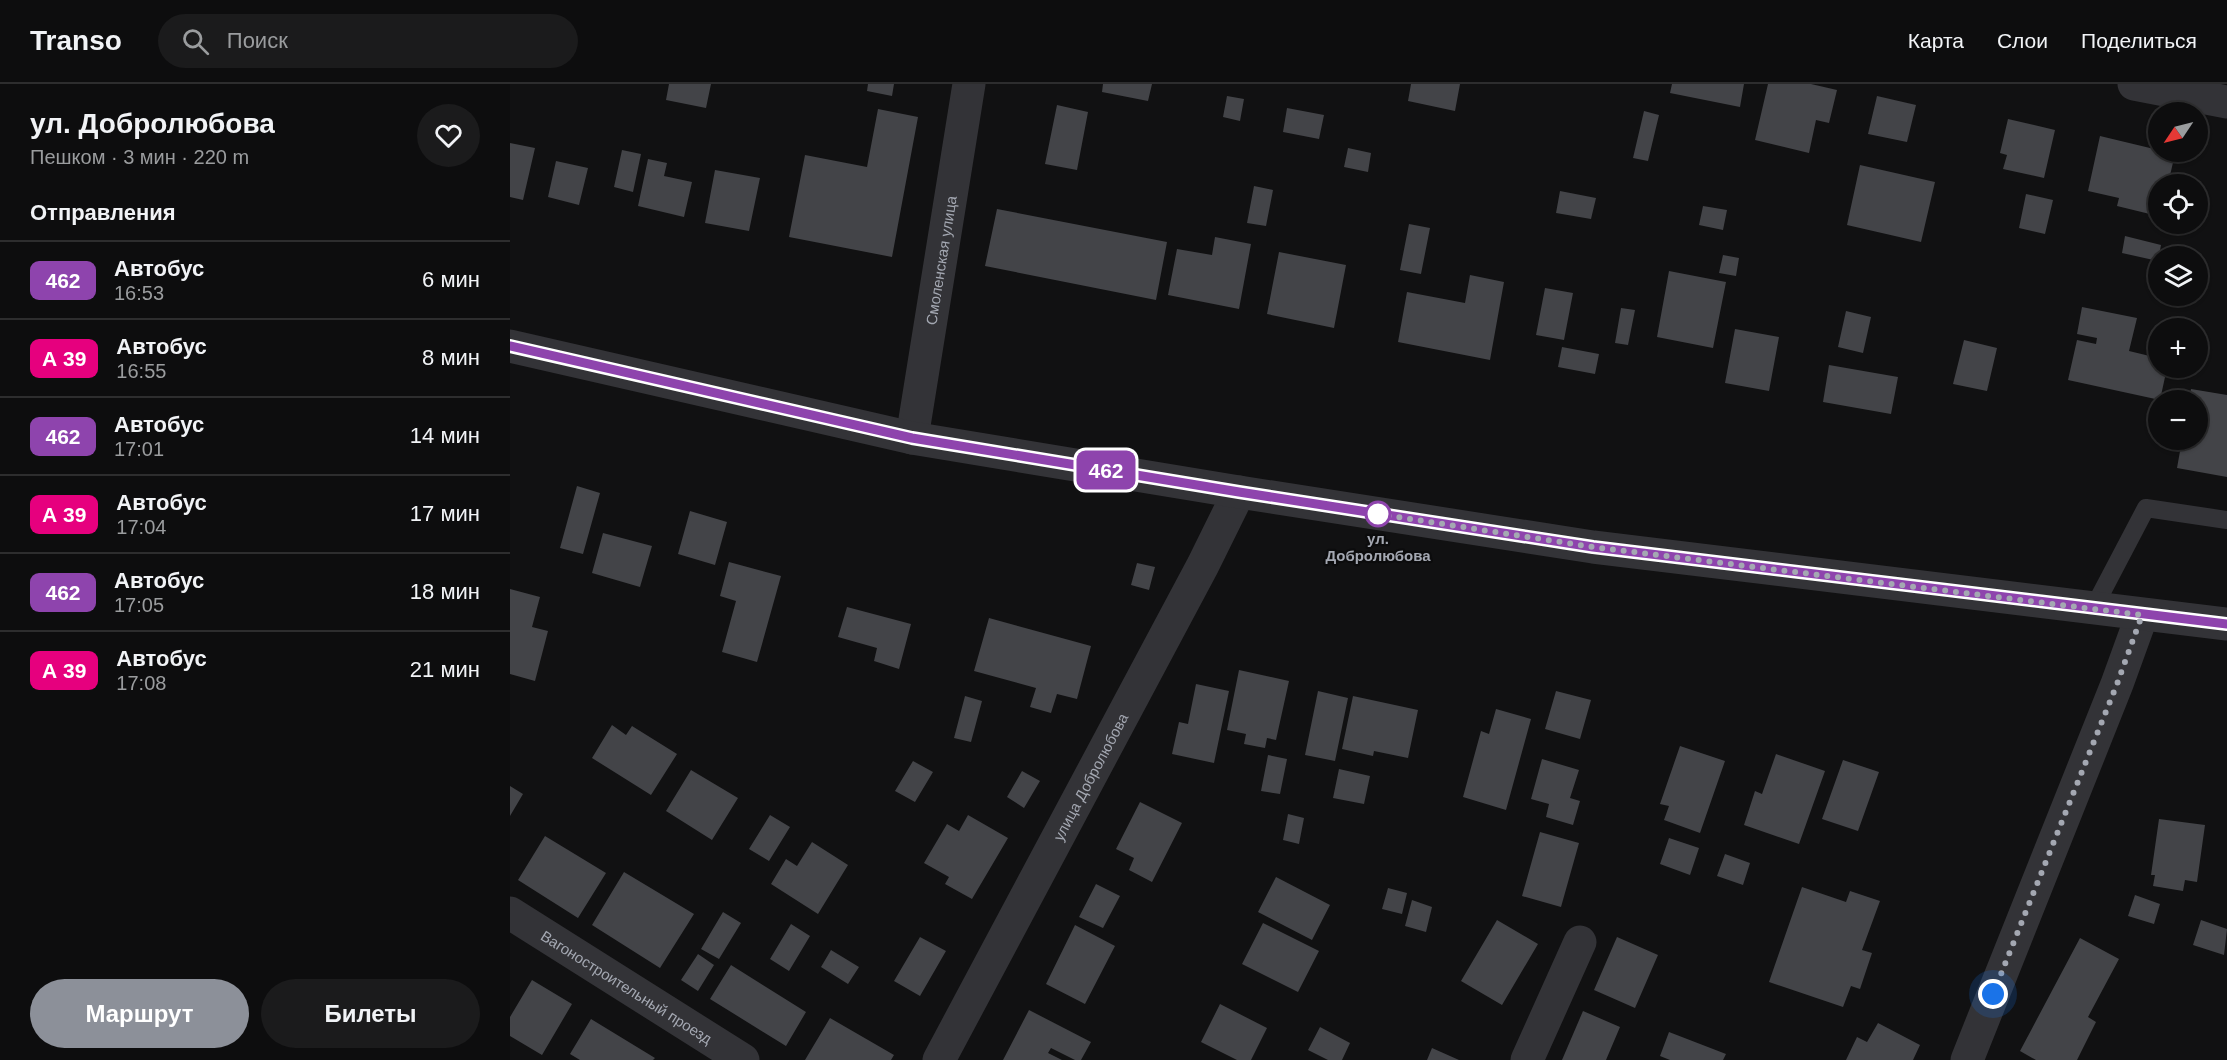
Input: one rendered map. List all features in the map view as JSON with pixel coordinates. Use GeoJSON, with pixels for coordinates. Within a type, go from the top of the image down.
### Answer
{"type":"FeatureCollection","features":[{"type":"Feature","properties":{"kind":"street","name":"Смоленская улица"},"geometry":{"type":"LineString","coordinates":[[912,438],[969,84]]}},
{"type":"Feature","properties":{"kind":"street"},"geometry":{"type":"LineString","coordinates":[[2134,84],[2227,102]]}},
{"type":"Feature","properties":{"kind":"street"},"geometry":{"type":"LineString","coordinates":[[510,346],[912,438],[1239,492],[1593,547],[2227,624]]}},
{"type":"Feature","properties":{"kind":"street","name":"улица Добролюбова"},"geometry":{"type":"LineString","coordinates":[[939,1060],[1203,565],[1239,492]]}},
{"type":"Feature","properties":{"kind":"street"},"geometry":{"type":"LineString","coordinates":[[1967,1060],[2117,684],[2142,615]]}},
{"type":"Feature","properties":{"kind":"street","name":"Вагоностроительный проезд"},"geometry":{"type":"LineString","coordinates":[[510,913],[743,1060]]}},
{"type":"Feature","properties":{"kind":"street"},"geometry":{"type":"LineString","coordinates":[[1527,1060],[1580,942]]}},
{"type":"Feature","properties":{"kind":"lane"},"geometry":{"type":"LineString","coordinates":[[2093,609],[2146,508],[2227,519]]}},
{"type":"Feature","properties":{"kind":"building"},"geometry":{"type":"Polygon","coordinates":[[[669,84],[711,84],[706,108],[666,100],[669,84]]]}},
{"type":"Feature","properties":{"kind":"building"},"geometry":{"type":"Polygon","coordinates":[[[868,84],[894,84],[892,96],[867,91],[868,84]]]}},
{"type":"Feature","properties":{"kind":"building"},"geometry":{"type":"Polygon","coordinates":[[[1103,84],[1152,84],[1148,101],[1102,92],[1103,84]]]}},
{"type":"Feature","properties":{"kind":"building"},"geometry":{"type":"Polygon","coordinates":[[[1411,84],[1460,84],[1455,111],[1408,101],[1411,84]]]}},
{"type":"Feature","properties":{"kind":"building"},"geometry":{"type":"Polygon","coordinates":[[[1672,84],[1744,84],[1740,107],[1670,93],[1672,84]]]}},
{"type":"Feature","properties":{"kind":"building"},"geometry":{"type":"Polygon","coordinates":[[[1768,84],[1811,84],[1837,90],[1829,123],[1816,120],[1809,153],[1755,140],[1768,84]]]}},
{"type":"Feature","properties":{"kind":"building"},"geometry":{"type":"Polygon","coordinates":[[[1227,96],[1244,99],[1240,121],[1223,117],[1227,96]]]}},
{"type":"Feature","properties":{"kind":"building"},"geometry":{"type":"Polygon","coordinates":[[[1877,96],[1916,105],[1907,142],[1868,134],[1877,96]]]}},
{"type":"Feature","properties":{"kind":"building"},"geometry":{"type":"Polygon","coordinates":[[[1057,105],[1088,112],[1077,170],[1045,164],[1057,105]]]}},
{"type":"Feature","properties":{"kind":"building"},"geometry":{"type":"Polygon","coordinates":[[[1287,108],[1324,115],[1319,139],[1283,132],[1287,108]]]}},
{"type":"Feature","properties":{"kind":"building"},"geometry":{"type":"Polygon","coordinates":[[[878,109],[918,117],[892,257],[789,237],[805,155],[867,167],[878,109]]]}},
{"type":"Feature","properties":{"kind":"building"},"geometry":{"type":"Polygon","coordinates":[[[1644,111],[1659,115],[1648,161],[1633,158],[1644,111]]]}},
{"type":"Feature","properties":{"kind":"building"},"geometry":{"type":"Polygon","coordinates":[[[2008,119],[2055,130],[2044,178],[2003,169],[2007,155],[2000,153],[2008,119]]]}},
{"type":"Feature","properties":{"kind":"building"},"geometry":{"type":"Polygon","coordinates":[[[2100,136],[2148,148],[2148,162],[2173,162],[2170,174],[2148,174],[2148,214],[2117,206],[2119,198],[2088,191],[2100,136]]]}},
{"type":"Feature","properties":{"kind":"building"},"geometry":{"type":"Polygon","coordinates":[[[510,143],[535,148],[523,200],[510,197],[510,143]]]}},
{"type":"Feature","properties":{"kind":"building"},"geometry":{"type":"Polygon","coordinates":[[[1348,148],[1371,153],[1368,172],[1344,167],[1348,148]]]}},
{"type":"Feature","properties":{"kind":"building"},"geometry":{"type":"Polygon","coordinates":[[[622,150],[641,154],[633,192],[614,187],[622,150]]]}},
{"type":"Feature","properties":{"kind":"building"},"geometry":{"type":"Polygon","coordinates":[[[648,159],[667,163],[664,176],[692,182],[684,217],[638,206],[648,159]]]}},
{"type":"Feature","properties":{"kind":"building"},"geometry":{"type":"Polygon","coordinates":[[[556,161],[588,168],[579,205],[548,197],[556,161]]]}},
{"type":"Feature","properties":{"kind":"building"},"geometry":{"type":"Polygon","coordinates":[[[1860,165],[1935,182],[1921,242],[1847,225],[1860,165]]]}},
{"type":"Feature","properties":{"kind":"building"},"geometry":{"type":"Polygon","coordinates":[[[715,170],[760,178],[749,231],[705,223],[715,170]]]}},
{"type":"Feature","properties":{"kind":"building"},"geometry":{"type":"Polygon","coordinates":[[[1254,186],[1273,190],[1266,226],[1247,223],[1254,186]]]}},
{"type":"Feature","properties":{"kind":"building"},"geometry":{"type":"Polygon","coordinates":[[[1560,191],[1596,198],[1591,219],[1556,213],[1560,191]]]}},
{"type":"Feature","properties":{"kind":"building"},"geometry":{"type":"Polygon","coordinates":[[[2026,194],[2053,200],[2045,234],[2019,228],[2026,194]]]}},
{"type":"Feature","properties":{"kind":"building"},"geometry":{"type":"Polygon","coordinates":[[[1703,206],[1727,210],[1723,230],[1699,225],[1703,206]]]}},
{"type":"Feature","properties":{"kind":"building"},"geometry":{"type":"Polygon","coordinates":[[[997,209],[1167,242],[1156,300],[985,266],[997,209]]]}},
{"type":"Feature","properties":{"kind":"building"},"geometry":{"type":"Polygon","coordinates":[[[1409,224],[1430,228],[1421,274],[1400,270],[1409,224]]]}},
{"type":"Feature","properties":{"kind":"building"},"geometry":{"type":"Polygon","coordinates":[[[2125,236],[2161,245],[2148,246],[2148,259],[2122,253],[2125,236]]]}},
{"type":"Feature","properties":{"kind":"building"},"geometry":{"type":"Polygon","coordinates":[[[1215,237],[1251,244],[1239,309],[1168,295],[1177,249],[1212,255],[1215,237]]]}},
{"type":"Feature","properties":{"kind":"building"},"geometry":{"type":"Polygon","coordinates":[[[1279,252],[1346,265],[1334,328],[1267,314],[1279,252]]]}},
{"type":"Feature","properties":{"kind":"building"},"geometry":{"type":"Polygon","coordinates":[[[1723,255],[1739,258],[1736,276],[1719,273],[1723,255]]]}},
{"type":"Feature","properties":{"kind":"building"},"geometry":{"type":"Polygon","coordinates":[[[1669,271],[1726,282],[1713,348],[1657,337],[1669,271]]]}},
{"type":"Feature","properties":{"kind":"building"},"geometry":{"type":"Polygon","coordinates":[[[1470,275],[1504,282],[1490,360],[1398,342],[1407,292],[1465,303],[1470,275]]]}},
{"type":"Feature","properties":{"kind":"building"},"geometry":{"type":"Polygon","coordinates":[[[1545,288],[1573,293],[1564,340],[1536,335],[1545,288]]]}},
{"type":"Feature","properties":{"kind":"building"},"geometry":{"type":"Polygon","coordinates":[[[2082,307],[2137,318],[2129,351],[2148,356],[2148,378],[2165,378],[2162,390],[2148,390],[2148,397],[2068,380],[2077,340],[2096,344],[2097,338],[2077,334],[2082,307]]]}},
{"type":"Feature","properties":{"kind":"building"},"geometry":{"type":"Polygon","coordinates":[[[1621,308],[1635,310],[1628,345],[1615,343],[1621,308]]]}},
{"type":"Feature","properties":{"kind":"building"},"geometry":{"type":"Polygon","coordinates":[[[1846,311],[1871,317],[1863,353],[1838,347],[1846,311]]]}},
{"type":"Feature","properties":{"kind":"building"},"geometry":{"type":"Polygon","coordinates":[[[1735,329],[1779,337],[1769,391],[1725,383],[1735,329]]]}},
{"type":"Feature","properties":{"kind":"building"},"geometry":{"type":"Polygon","coordinates":[[[1964,340],[1997,348],[1987,391],[1953,384],[1964,340]]]}},
{"type":"Feature","properties":{"kind":"building"},"geometry":{"type":"Polygon","coordinates":[[[1562,347],[1599,354],[1595,374],[1558,367],[1562,347]]]}},
{"type":"Feature","properties":{"kind":"building"},"geometry":{"type":"Polygon","coordinates":[[[1829,365],[1898,377],[1891,414],[1823,402],[1829,365]]]}},
{"type":"Feature","properties":{"kind":"building"},"geometry":{"type":"Polygon","coordinates":[[[2208,392],[2227,395],[2227,477],[2177,468],[2180,450],[2208,450],[2208,392]]]}},
{"type":"Feature","properties":{"kind":"building"},"geometry":{"type":"Polygon","coordinates":[[[577,486],[600,493],[583,554],[560,548],[577,486]]]}},
{"type":"Feature","properties":{"kind":"building"},"geometry":{"type":"Polygon","coordinates":[[[690,511],[727,522],[715,565],[678,554],[690,511]]]}},
{"type":"Feature","properties":{"kind":"building"},"geometry":{"type":"Polygon","coordinates":[[[603,533],[652,546],[640,587],[592,573],[603,533]]]}},
{"type":"Feature","properties":{"kind":"building"},"geometry":{"type":"Polygon","coordinates":[[[729,562],[781,576],[757,662],[722,652],[736,601],[720,596],[729,562]]]}},
{"type":"Feature","properties":{"kind":"building"},"geometry":{"type":"Polygon","coordinates":[[[1137,563],[1155,567],[1149,590],[1131,585],[1137,563]]]}},
{"type":"Feature","properties":{"kind":"building"},"geometry":{"type":"Polygon","coordinates":[[[510,589],[540,597],[532,627],[548,631],[535,681],[510,674],[510,589]]]}},
{"type":"Feature","properties":{"kind":"building"},"geometry":{"type":"Polygon","coordinates":[[[847,607],[911,624],[899,669],[874,661],[877,648],[838,637],[847,607]]]}},
{"type":"Feature","properties":{"kind":"building"},"geometry":{"type":"Polygon","coordinates":[[[989,618],[1091,646],[1077,699],[1057,694],[1051,713],[1030,707],[1036,688],[974,671],[989,618]]]}},
{"type":"Feature","properties":{"kind":"building"},"geometry":{"type":"Polygon","coordinates":[[[1239,670],[1289,681],[1276,740],[1267,738],[1265,748],[1244,744],[1246,734],[1227,730],[1239,670]]]}},
{"type":"Feature","properties":{"kind":"building"},"geometry":{"type":"Polygon","coordinates":[[[1196,684],[1229,691],[1214,763],[1172,754],[1179,722],[1188,724],[1196,684]]]}},
{"type":"Feature","properties":{"kind":"building"},"geometry":{"type":"Polygon","coordinates":[[[1318,691],[1348,698],[1335,761],[1305,755],[1318,691]]]}},
{"type":"Feature","properties":{"kind":"building"},"geometry":{"type":"Polygon","coordinates":[[[1556,691],[1591,700],[1580,739],[1545,729],[1556,691]]]}},
{"type":"Feature","properties":{"kind":"building"},"geometry":{"type":"Polygon","coordinates":[[[965,696],[982,701],[971,742],[954,738],[965,696]]]}},
{"type":"Feature","properties":{"kind":"building"},"geometry":{"type":"Polygon","coordinates":[[[1353,696],[1418,710],[1408,758],[1374,751],[1373,756],[1342,749],[1353,696]]]}},
{"type":"Feature","properties":{"kind":"building"},"geometry":{"type":"Polygon","coordinates":[[[1496,709],[1531,719],[1506,810],[1463,797],[1481,731],[1489,734],[1496,709]]]}},
{"type":"Feature","properties":{"kind":"building"},"geometry":{"type":"Polygon","coordinates":[[[612,725],[626,735],[632,726],[677,754],[651,795],[592,758],[612,725]]]}},
{"type":"Feature","properties":{"kind":"building"},"geometry":{"type":"Polygon","coordinates":[[[1680,746],[1725,761],[1700,833],[1664,820],[1669,806],[1660,804],[1680,746]]]}},
{"type":"Feature","properties":{"kind":"building"},"geometry":{"type":"Polygon","coordinates":[[[1776,754],[1825,771],[1799,844],[1744,825],[1755,791],[1762,794],[1776,754]]]}},
{"type":"Feature","properties":{"kind":"building"},"geometry":{"type":"Polygon","coordinates":[[[1268,755],[1287,759],[1280,794],[1261,791],[1268,755]]]}},
{"type":"Feature","properties":{"kind":"building"},"geometry":{"type":"Polygon","coordinates":[[[1542,759],[1579,770],[1570,798],[1580,801],[1573,825],[1546,817],[1549,804],[1531,799],[1542,759]]]}},
{"type":"Feature","properties":{"kind":"building"},"geometry":{"type":"Polygon","coordinates":[[[1843,760],[1879,772],[1858,831],[1822,819],[1843,760]]]}},
{"type":"Feature","properties":{"kind":"building"},"geometry":{"type":"Polygon","coordinates":[[[913,761],[933,772],[915,802],[895,791],[913,761]]]}},
{"type":"Feature","properties":{"kind":"building"},"geometry":{"type":"Polygon","coordinates":[[[1339,769],[1370,776],[1364,804],[1333,798],[1339,769]]]}},
{"type":"Feature","properties":{"kind":"building"},"geometry":{"type":"Polygon","coordinates":[[[691,770],[738,798],[712,840],[666,811],[691,770]]]}},
{"type":"Feature","properties":{"kind":"building"},"geometry":{"type":"Polygon","coordinates":[[[1022,771],[1040,781],[1024,808],[1007,797],[1022,771]]]}},
{"type":"Feature","properties":{"kind":"building"},"geometry":{"type":"Polygon","coordinates":[[[510,786],[523,794],[510,816],[510,786]]]}},
{"type":"Feature","properties":{"kind":"building"},"geometry":{"type":"Polygon","coordinates":[[[1140,802],[1182,823],[1152,882],[1129,870],[1134,858],[1116,849],[1140,802]]]}},
{"type":"Feature","properties":{"kind":"building"},"geometry":{"type":"Polygon","coordinates":[[[1288,814],[1304,818],[1299,844],[1283,840],[1288,814]]]}},
{"type":"Feature","properties":{"kind":"building"},"geometry":{"type":"Polygon","coordinates":[[[770,815],[790,827],[769,861],[749,849],[770,815]]]}},
{"type":"Feature","properties":{"kind":"building"},"geometry":{"type":"Polygon","coordinates":[[[968,815],[1008,838],[972,899],[945,884],[949,877],[924,863],[947,824],[959,831],[968,815]]]}},
{"type":"Feature","properties":{"kind":"building"},"geometry":{"type":"Polygon","coordinates":[[[2159,819],[2205,825],[2197,882],[2185,880],[2183,891],[2153,886],[2155,875],[2151,875],[2159,819]]]}},
{"type":"Feature","properties":{"kind":"building"},"geometry":{"type":"Polygon","coordinates":[[[1540,832],[1579,843],[1561,907],[1522,896],[1540,832]]]}},
{"type":"Feature","properties":{"kind":"building"},"geometry":{"type":"Polygon","coordinates":[[[545,836],[606,873],[578,918],[518,880],[545,836]]]}},
{"type":"Feature","properties":{"kind":"building"},"geometry":{"type":"Polygon","coordinates":[[[1669,838],[1699,848],[1690,875],[1660,864],[1669,838]]]}},
{"type":"Feature","properties":{"kind":"building"},"geometry":{"type":"Polygon","coordinates":[[[812,842],[848,865],[818,914],[771,884],[786,859],[797,866],[812,842]]]}},
{"type":"Feature","properties":{"kind":"building"},"geometry":{"type":"Polygon","coordinates":[[[1725,854],[1750,863],[1743,885],[1717,876],[1725,854]]]}},
{"type":"Feature","properties":{"kind":"building"},"geometry":{"type":"Polygon","coordinates":[[[624,872],[694,914],[660,968],[592,925],[624,872]]]}},
{"type":"Feature","properties":{"kind":"building"},"geometry":{"type":"Polygon","coordinates":[[[1276,877],[1330,905],[1312,940],[1258,912],[1276,877]]]}},
{"type":"Feature","properties":{"kind":"building"},"geometry":{"type":"Polygon","coordinates":[[[1096,884],[1120,896],[1103,928],[1079,917],[1096,884]]]}},
{"type":"Feature","properties":{"kind":"building"},"geometry":{"type":"Polygon","coordinates":[[[1802,887],[1846,902],[1850,891],[1880,901],[1862,950],[1872,953],[1860,989],[1851,986],[1843,1007],[1769,982],[1802,887]]]}},
{"type":"Feature","properties":{"kind":"building"},"geometry":{"type":"Polygon","coordinates":[[[1388,888],[1407,893],[1402,914],[1382,909],[1388,888]]]}},
{"type":"Feature","properties":{"kind":"building"},"geometry":{"type":"Polygon","coordinates":[[[2135,895],[2160,904],[2154,924],[2128,916],[2135,895]]]}},
{"type":"Feature","properties":{"kind":"building"},"geometry":{"type":"Polygon","coordinates":[[[1412,900],[1432,907],[1426,932],[1405,926],[1412,900]]]}},
{"type":"Feature","properties":{"kind":"building"},"geometry":{"type":"Polygon","coordinates":[[[723,912],[741,923],[719,959],[701,949],[723,912]]]}},
{"type":"Feature","properties":{"kind":"building"},"geometry":{"type":"Polygon","coordinates":[[[1497,920],[1538,944],[1502,1005],[1461,981],[1497,920]]]}},
{"type":"Feature","properties":{"kind":"building"},"geometry":{"type":"Polygon","coordinates":[[[2201,920],[2227,929],[2224,955],[2193,945],[2201,920]]]}},
{"type":"Feature","properties":{"kind":"building"},"geometry":{"type":"Polygon","coordinates":[[[1263,923],[1319,951],[1298,992],[1242,964],[1263,923]]]}},
{"type":"Feature","properties":{"kind":"building"},"geometry":{"type":"Polygon","coordinates":[[[791,924],[810,936],[789,971],[770,959],[791,924]]]}},
{"type":"Feature","properties":{"kind":"building"},"geometry":{"type":"Polygon","coordinates":[[[1075,925],[1115,946],[1085,1004],[1046,984],[1075,925]]]}},
{"type":"Feature","properties":{"kind":"building"},"geometry":{"type":"Polygon","coordinates":[[[920,937],[946,951],[920,996],[894,981],[920,937]]]}},
{"type":"Feature","properties":{"kind":"building"},"geometry":{"type":"Polygon","coordinates":[[[1617,937],[1658,955],[1635,1008],[1594,990],[1617,937]]]}},
{"type":"Feature","properties":{"kind":"building"},"geometry":{"type":"Polygon","coordinates":[[[2080,938],[2119,959],[2088,1017],[2096,1022],[2077,1060],[2036,1060],[2020,1051],[2080,938]]]}},
{"type":"Feature","properties":{"kind":"building"},"geometry":{"type":"Polygon","coordinates":[[[831,950],[859,967],[848,984],[821,967],[831,950]]]}},
{"type":"Feature","properties":{"kind":"building"},"geometry":{"type":"Polygon","coordinates":[[[698,954],[714,965],[698,991],[681,980],[698,954]]]}},
{"type":"Feature","properties":{"kind":"building"},"geometry":{"type":"Polygon","coordinates":[[[731,965],[806,1012],[786,1046],[710,999],[731,965]]]}},
{"type":"Feature","properties":{"kind":"building"},"geometry":{"type":"Polygon","coordinates":[[[532,980],[572,1004],[542,1055],[510,1036],[510,1017],[532,980]]]}},
{"type":"Feature","properties":{"kind":"building"},"geometry":{"type":"Polygon","coordinates":[[[1220,1004],[1267,1028],[1251,1060],[1237,1060],[1201,1042],[1220,1004]]]}},
{"type":"Feature","properties":{"kind":"building"},"geometry":{"type":"Polygon","coordinates":[[[1029,1010],[1091,1042],[1081,1060],[1075,1060],[1051,1048],[1048,1053],[1062,1060],[1003,1060],[1029,1010]]]}},
{"type":"Feature","properties":{"kind":"building"},"geometry":{"type":"Polygon","coordinates":[[[1583,1011],[1620,1027],[1606,1060],[1562,1060],[1583,1011]]]}},
{"type":"Feature","properties":{"kind":"building"},"geometry":{"type":"Polygon","coordinates":[[[830,1018],[894,1055],[891,1060],[805,1060],[830,1018]]]}},
{"type":"Feature","properties":{"kind":"building"},"geometry":{"type":"Polygon","coordinates":[[[591,1019],[655,1058],[653,1060],[580,1060],[570,1054],[591,1019]]]}},
{"type":"Feature","properties":{"kind":"building"},"geometry":{"type":"Polygon","coordinates":[[[1878,1023],[1920,1045],[1913,1060],[1846,1060],[1857,1037],[1867,1042],[1878,1023]]]}},
{"type":"Feature","properties":{"kind":"building"},"geometry":{"type":"Polygon","coordinates":[[[1320,1027],[1350,1043],[1342,1060],[1328,1060],[1308,1050],[1320,1027]]]}},
{"type":"Feature","properties":{"kind":"building"},"geometry":{"type":"Polygon","coordinates":[[[1669,1032],[1726,1054],[1723,1060],[1670,1060],[1660,1056],[1669,1032]]]}},
{"type":"Feature","properties":{"kind":"building"},"geometry":{"type":"Polygon","coordinates":[[[1432,1048],[1459,1060],[1427,1060],[1432,1048]]]}},
{"type":"Feature","properties":{"kind":"bus line","name":"462"},"geometry":{"type":"LineString","coordinates":[[510,346],[912,438],[1239,492],[1593,547],[2227,624]]}},
{"type":"Feature","properties":{"kind":"place","name":"ул. Добролюбова"},"geometry":{"type":"Point","coordinates":[1378,514]}},
{"type":"Feature","properties":{"kind":"route"},"geometry":{"type":"LineString","coordinates":[[1378,514],[1593,547],[2142,615],[2117,684],[1993,994]]}}]}
